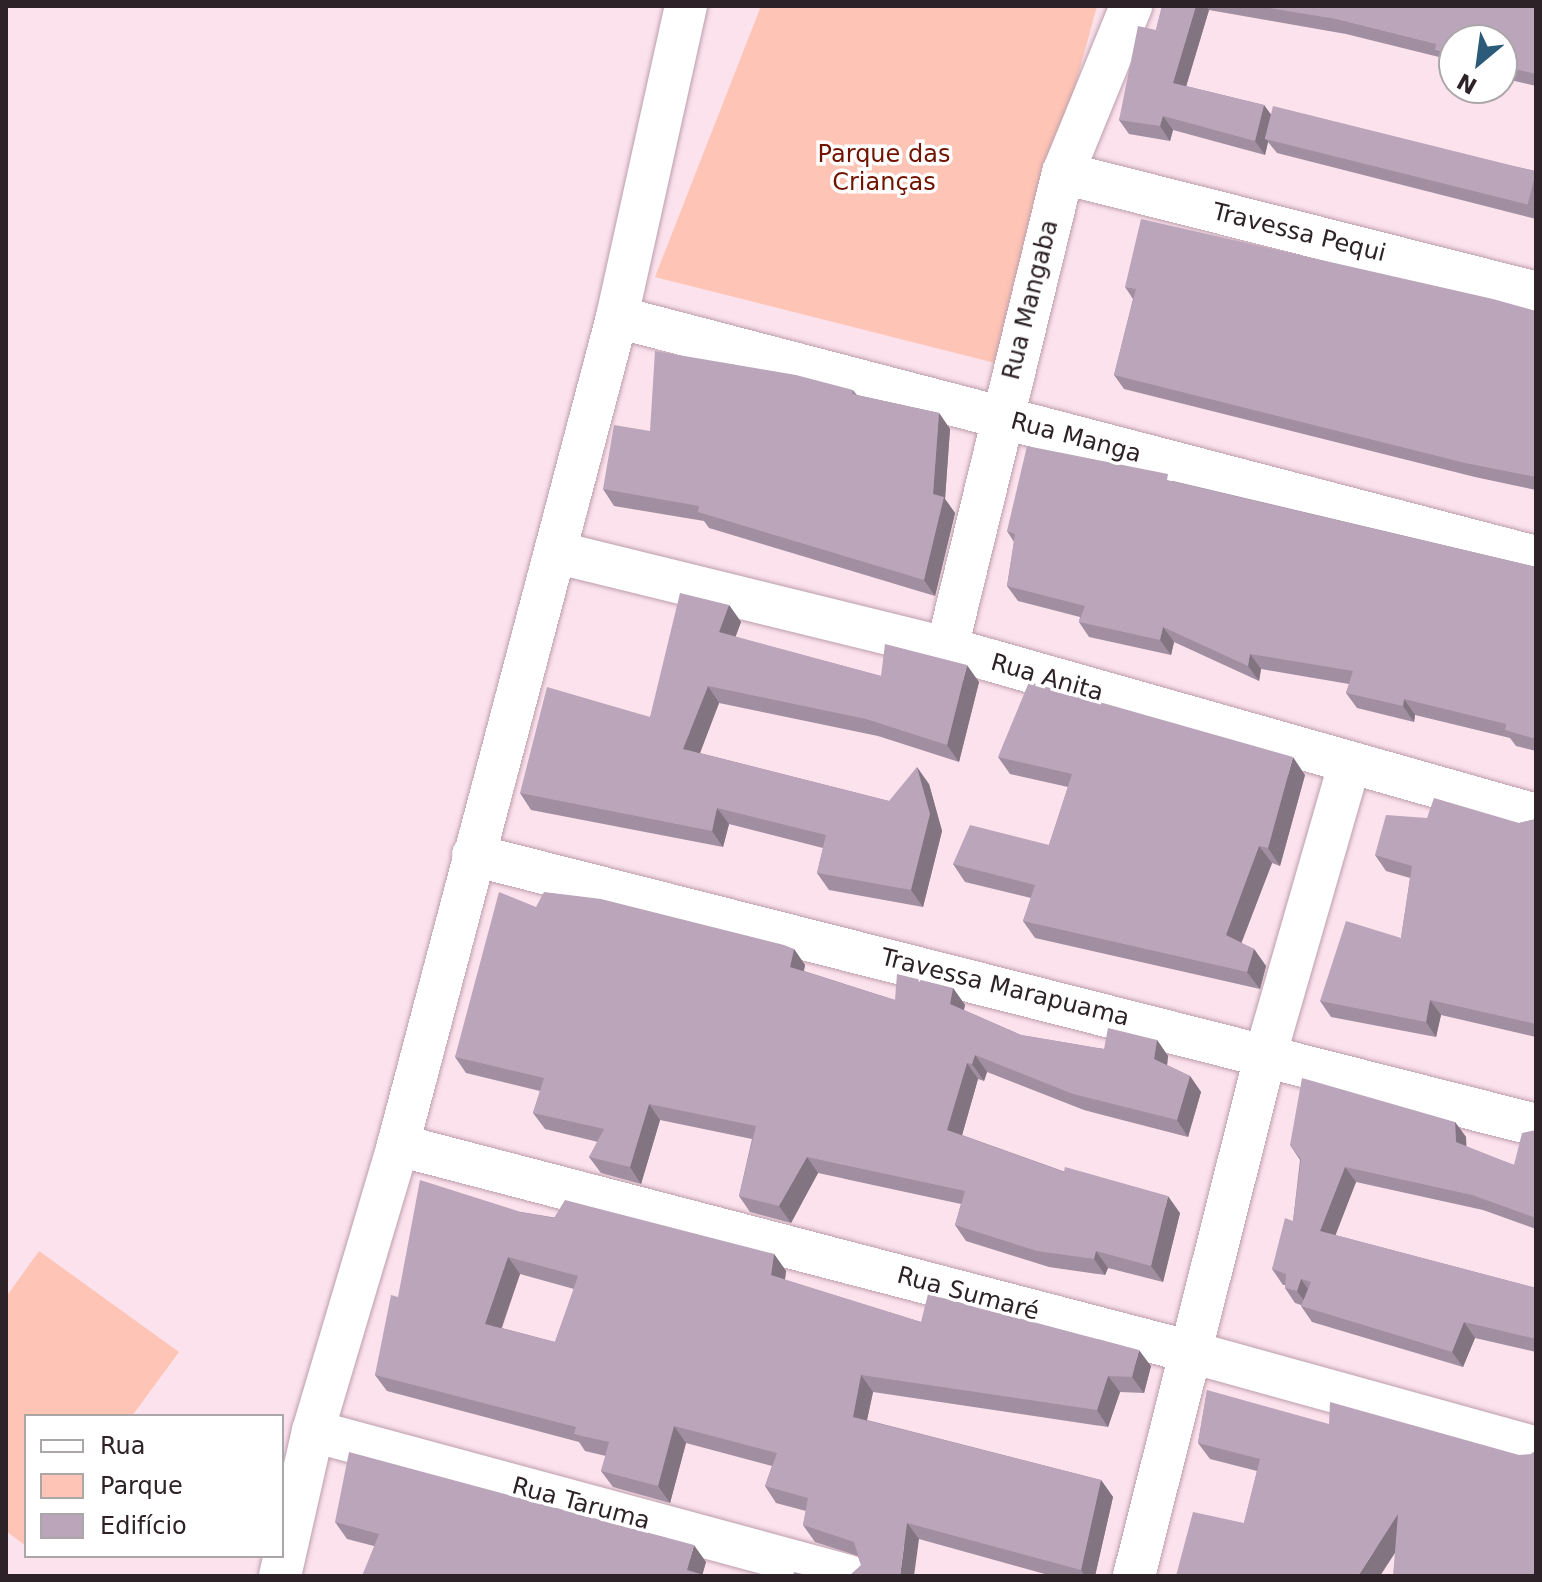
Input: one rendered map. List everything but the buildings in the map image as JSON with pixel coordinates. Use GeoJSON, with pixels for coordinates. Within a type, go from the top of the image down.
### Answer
{"type":"FeatureCollection","features":[{"type":"Feature","properties":{"kind":"street","name":"Rua Mangaba"},"geometry":{"type":"LineString","coordinates":[[947,648],[1063,173],[1131,6]]}},
{"type":"Feature","properties":{"kind":"street"},"geometry":{"type":"LineString","coordinates":[[280,1576],[313,1431],[398,1145],[617,317],[673,15]]}},
{"type":"Feature","properties":{"kind":"street","name":"Travessa Pequi"},"geometry":{"type":"LineString","coordinates":[[1063,173],[1536,293]]}},
{"type":"Feature","properties":{"kind":"street","name":"Rua Manga"},"geometry":{"type":"LineString","coordinates":[[617,317],[1536,557]]}},
{"type":"Feature","properties":{"kind":"street","name":"Rua Anita"},"geometry":{"type":"LineString","coordinates":[[555,552],[947,648],[1349,766],[1536,815]]}},
{"type":"Feature","properties":{"kind":"street"},"geometry":{"type":"LineString","coordinates":[[1134,1576],[1187,1351],[1266,1053],[1349,766]]}},
{"type":"Feature","properties":{"kind":"street","name":"Travessa Marapuama"},"geometry":{"type":"LineString","coordinates":[[473,855],[1266,1053],[1536,1125]]}},
{"type":"Feature","properties":{"kind":"street","name":"Rua Sumaré"},"geometry":{"type":"LineString","coordinates":[[398,1145],[1187,1351],[1536,1448]]}},
{"type":"Feature","properties":{"kind":"street","name":"Rua Taruma"},"geometry":{"type":"LineString","coordinates":[[313,1431],[849,1576]]}},
{"type":"Feature","properties":{"kind":"green space","name":"Parque das Crianças"},"geometry":{"type":"Polygon","coordinates":[[[761,6],[1097,6],[999,364],[655,277],[761,6]]]}},
{"type":"Feature","properties":{"kind":"green space"},"geometry":{"type":"Polygon","coordinates":[[[39,1251],[179,1352],[133,1414],[24,1414],[24,1544],[6,1531],[6,1297],[39,1251]]]}}]}
